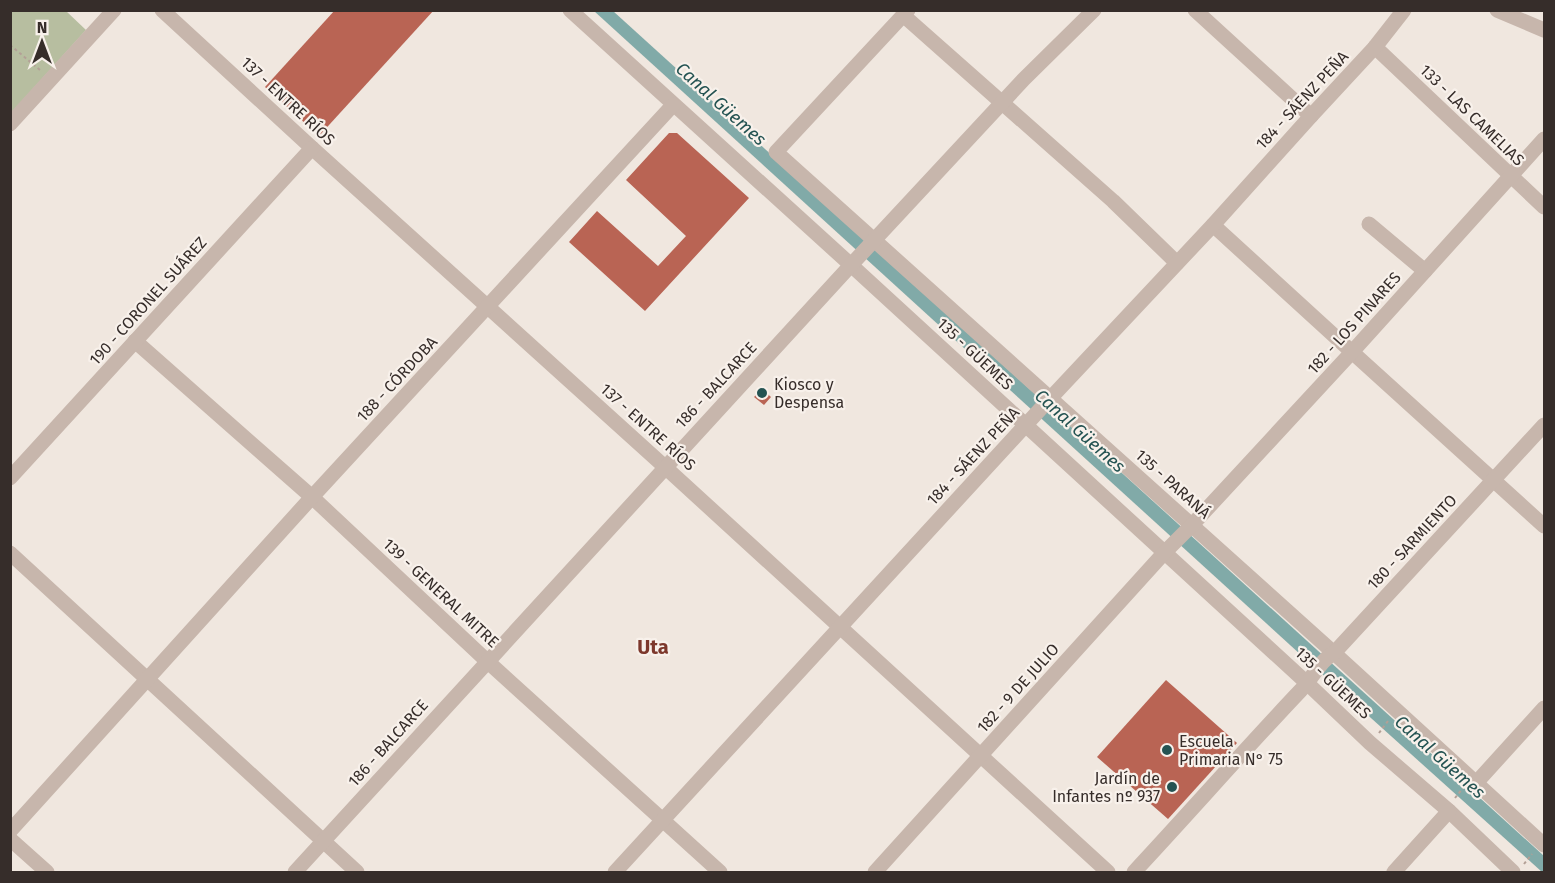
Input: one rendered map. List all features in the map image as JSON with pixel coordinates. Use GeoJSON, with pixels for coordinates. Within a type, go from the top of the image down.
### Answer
{"type":"FeatureCollection","features":[{"type":"Feature","properties":{"kind":"street"},"geometry":{"type":"LineString","coordinates":[[10,123],[114,10]]}},
{"type":"Feature","properties":{"kind":"street","name":"137 - ENTRE RÍOS"},"geometry":{"type":"LineString","coordinates":[[162,10],[1108,873]]}},
{"type":"Feature","properties":{"kind":"street","name":"135 - GÜEMES"},"geometry":{"type":"LineString","coordinates":[[570,10],[673,105],[853,262],[1029,421],[1166,551],[1311,680],[1370,743],[1451,805],[1513,873]]}},
{"type":"Feature","properties":{"kind":"street","name":"186 - BALCARCE"},"geometry":{"type":"LineString","coordinates":[[295,873],[853,262],[1024,79],[1094,10]]}},
{"type":"Feature","properties":{"kind":"street"},"geometry":{"type":"LineString","coordinates":[[1195,10],[1311,116]]}},
{"type":"Feature","properties":{"kind":"street","name":"184 - SÁENZ PEÑA"},"geometry":{"type":"LineString","coordinates":[[615,873],[1047,401],[1213,225],[1375,47],[1404,10]]}},
{"type":"Feature","properties":{"kind":"street"},"geometry":{"type":"LineString","coordinates":[[1497,10],[1545,30]]}},
{"type":"Feature","properties":{"kind":"street"},"geometry":{"type":"LineString","coordinates":[[905,13],[1113,201],[1177,263]]}},
{"type":"Feature","properties":{"kind":"street","name":"135 - PARANÁ"},"geometry":{"type":"LineString","coordinates":[[905,13],[776,152],[872,243],[1047,401],[1190,527],[1471,783],[1545,845]]}},
{"type":"Feature","properties":{"kind":"street","name":"133 - LAS CAMELIAS"},"geometry":{"type":"LineString","coordinates":[[1375,47],[1545,207]]}},
{"type":"Feature","properties":{"kind":"street","name":"188 - CÓRDOBA"},"geometry":{"type":"LineString","coordinates":[[10,831],[312,497],[673,105]]}},
{"type":"Feature","properties":{"kind":"street","name":"182 - LOS PINARES"},"geometry":{"type":"LineString","coordinates":[[1190,527],[1545,139]]}},
{"type":"Feature","properties":{"kind":"street","name":"190 - CORONEL SUÁREZ"},"geometry":{"type":"LineString","coordinates":[[10,478],[312,148]]}},
{"type":"Feature","properties":{"kind":"street"},"geometry":{"type":"LineString","coordinates":[[1369,224],[1425,271]]}},
{"type":"Feature","properties":{"kind":"street"},"geometry":{"type":"LineString","coordinates":[[1213,225],[1545,526]]}},
{"type":"Feature","properties":{"kind":"street","name":"139 - GENERAL MITRE"},"geometry":{"type":"LineString","coordinates":[[135,341],[312,497],[487,661],[720,873]]}},
{"type":"Feature","properties":{"kind":"street","name":"180 - SARMIENTO"},"geometry":{"type":"LineString","coordinates":[[1134,873],[1245,749],[1311,680],[1331,655],[1545,425]]}},
{"type":"Feature","properties":{"kind":"street","name":"182 - 9 DE JULIO"},"geometry":{"type":"LineString","coordinates":[[875,873],[1190,527]]}},
{"type":"Feature","properties":{"kind":"street"},"geometry":{"type":"LineString","coordinates":[[10,553],[357,873]]}},
{"type":"Feature","properties":{"kind":"street"},"geometry":{"type":"LineString","coordinates":[[1471,783],[1545,708]]}},
{"type":"Feature","properties":{"kind":"street"},"geometry":{"type":"LineString","coordinates":[[1394,873],[1451,805]]}},
{"type":"Feature","properties":{"kind":"street"},"geometry":{"type":"LineString","coordinates":[[10,839],[47,873]]}},
{"type":"Feature","properties":{"kind":"path"},"geometry":{"type":"LineString","coordinates":[[10,51],[12,46],[50,80]]}},
{"type":"Feature","properties":{"kind":"path"},"geometry":{"type":"LineString","coordinates":[[1380,731],[1393,714]]}},
{"type":"Feature","properties":{"kind":"path"},"geometry":{"type":"LineString","coordinates":[[1451,805],[1471,783]]}},
{"type":"Feature","properties":{"kind":"green space"},"geometry":{"type":"Polygon","coordinates":[[[11,11],[66,11],[86,30],[11,113],[11,11]]]}},
{"type":"Feature","properties":{"kind":"water","name":"Canal Güemes"},"geometry":{"type":"Polygon","coordinates":[[[594,11],[613,11],[1544,856],[1544,872],[1301,655],[594,11]]]}},
{"type":"Feature","properties":{"kind":"building"},"geometry":{"type":"Polygon","coordinates":[[[335,10],[434,10],[319,136],[265,87],[335,10]]]}},
{"type":"Feature","properties":{"kind":"building"},"geometry":{"type":"Polygon","coordinates":[[[669,133],[677,133],[749,198],[645,311],[569,242],[597,211],[658,266],[686,236],[626,180],[669,133]]]}},
{"type":"Feature","properties":{"kind":"building","name":"Kiosco y Despensa"},"geometry":{"type":"Polygon","coordinates":[[[762,389],[771,397],[764,405],[754,397],[762,389]]]}},
{"type":"Feature","properties":{"kind":"building","name":"Escuela Primaria N° 75"},"geometry":{"type":"Polygon","coordinates":[[[1166,680],[1237,743],[1168,819],[1097,757],[1166,680]]]}},
{"type":"Feature","properties":{"kind":"place","name":"Kiosco y Despensa"},"geometry":{"type":"Point","coordinates":[762,393]}},
{"type":"Feature","properties":{"kind":"place","name":"Escuela Primaria N° 75"},"geometry":{"type":"Point","coordinates":[1167,750]}},
{"type":"Feature","properties":{"kind":"place","name":"Jardín de Infantes nº 937"},"geometry":{"type":"Point","coordinates":[1172,787]}},
{"type":"Feature","properties":{"kind":"district","name":"Uta"},"geometry":{"type":"Point","coordinates":[653,647]}}]}
